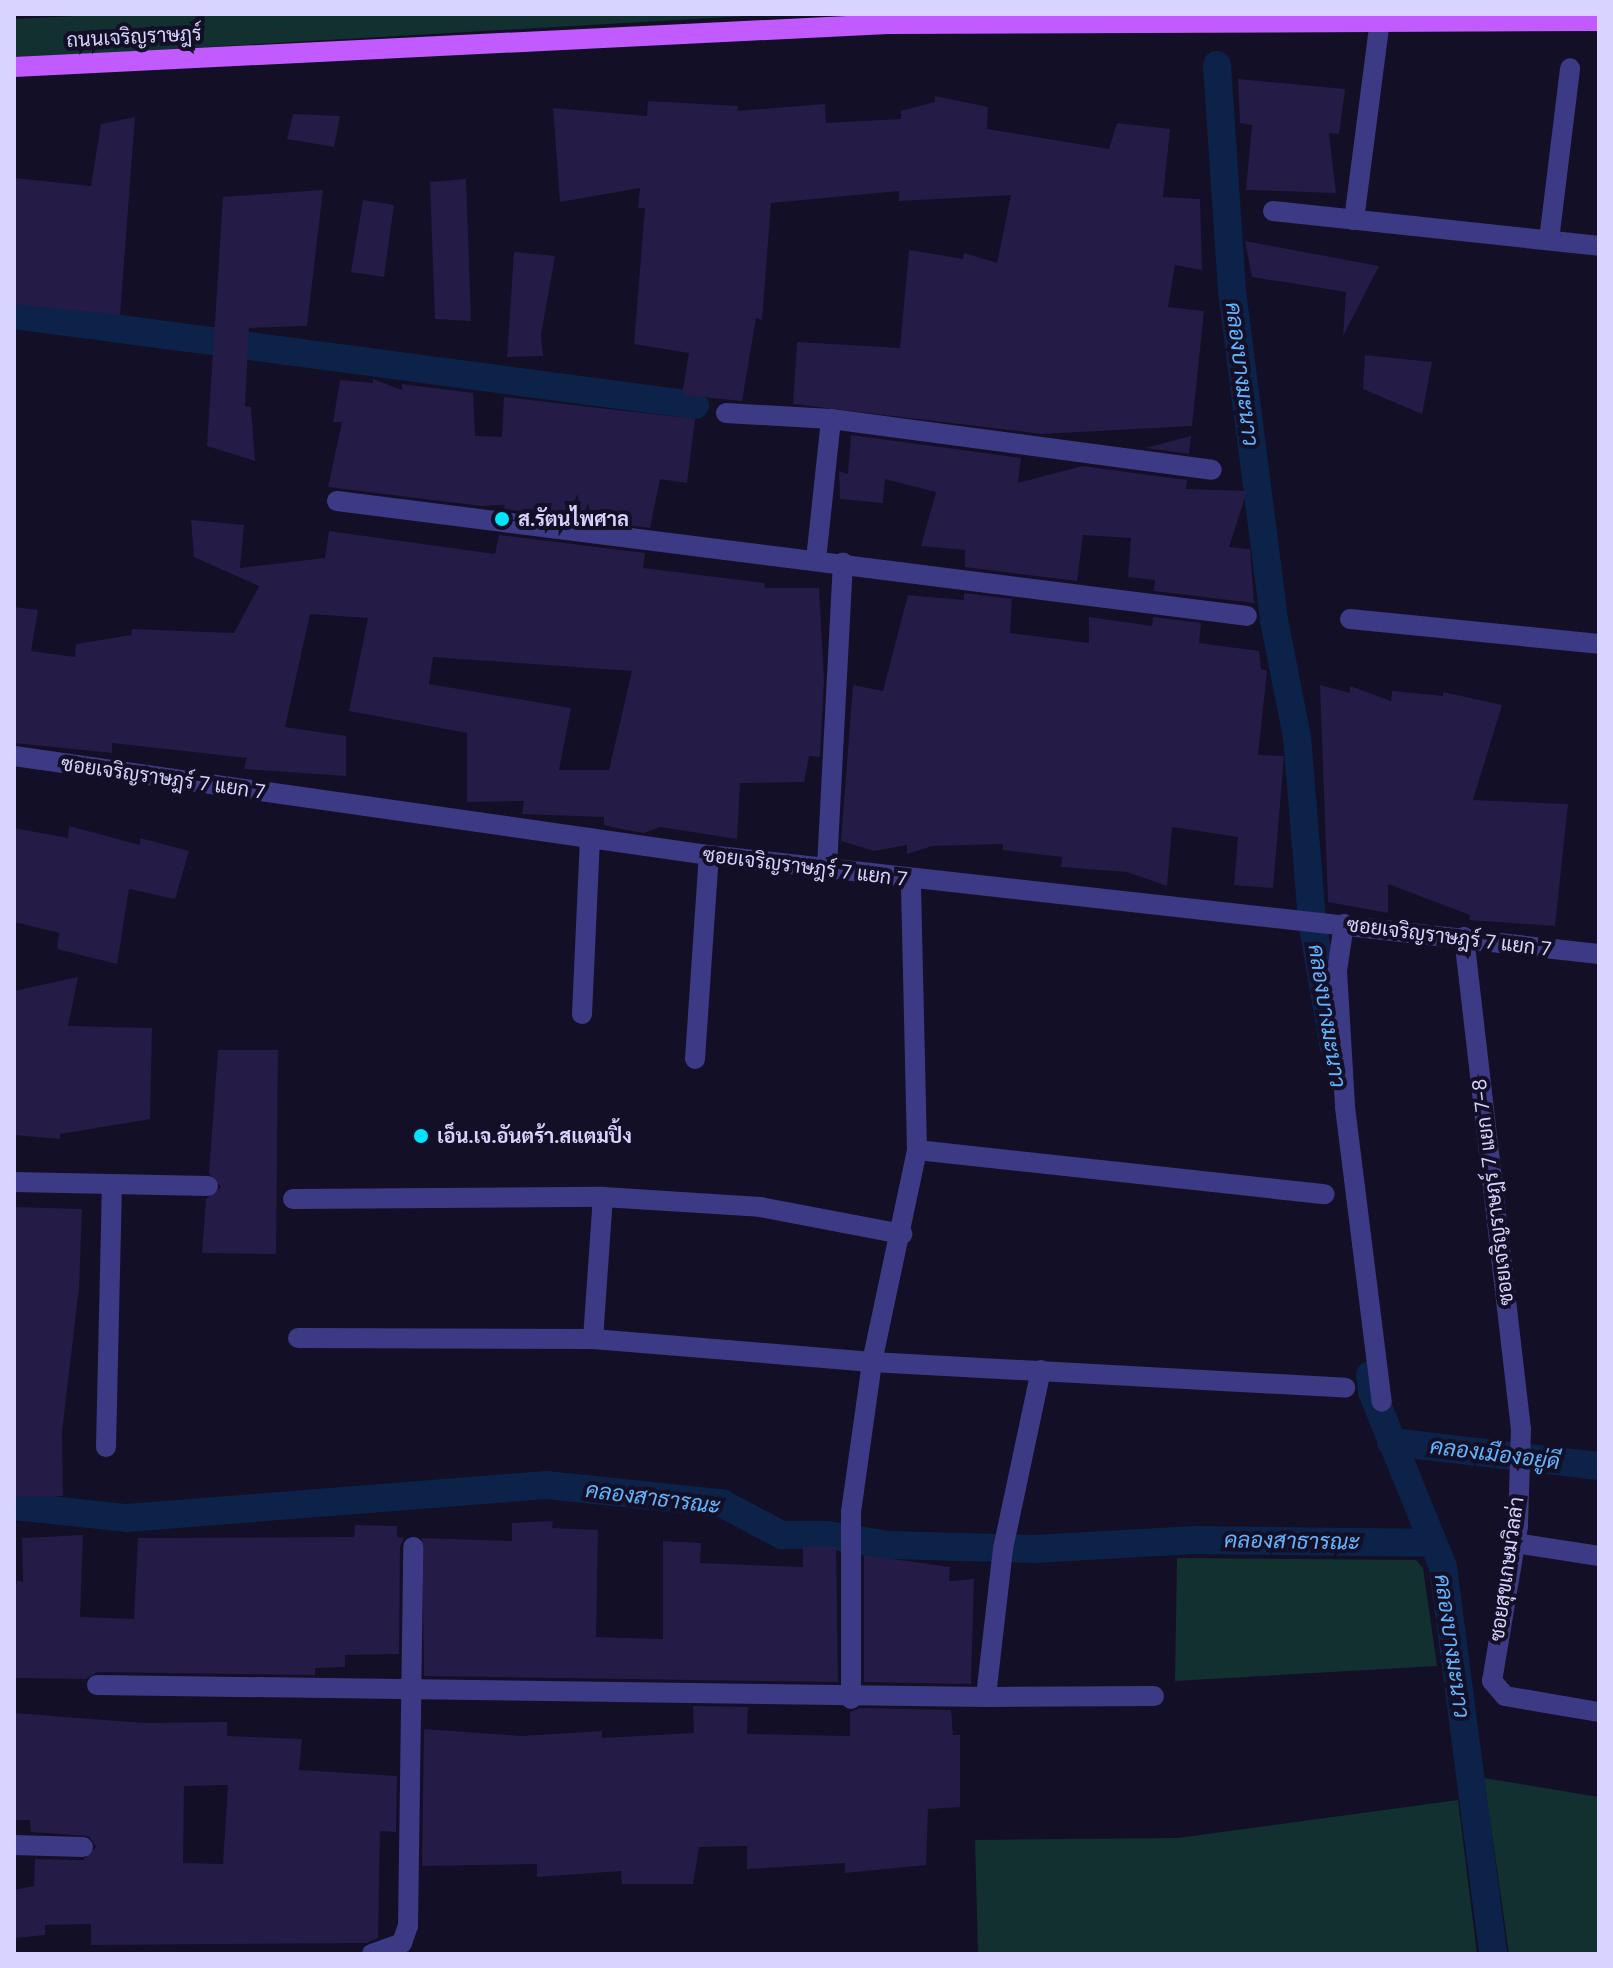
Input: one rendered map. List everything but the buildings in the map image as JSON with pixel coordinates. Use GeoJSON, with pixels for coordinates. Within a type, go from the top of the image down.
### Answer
{"type":"FeatureCollection","features":[{"type":"Feature","properties":{"kind":"main road","name":"ถนนเจริญราษฎร์"},"geometry":{"type":"LineString","coordinates":[[14,67],[888,24],[1599,21]]}},
{"type":"Feature","properties":{"kind":"street"},"geometry":{"type":"LineString","coordinates":[[1354,220],[1380,21]]}},
{"type":"Feature","properties":{"kind":"street"},"geometry":{"type":"LineString","coordinates":[[1549,240],[1570,68]]}},
{"type":"Feature","properties":{"kind":"street"},"geometry":{"type":"LineString","coordinates":[[1273,211],[1599,246]]}},
{"type":"Feature","properties":{"kind":"street"},"geometry":{"type":"LineString","coordinates":[[726,413],[831,419],[1212,470]]}},
{"type":"Feature","properties":{"kind":"street"},"geometry":{"type":"LineString","coordinates":[[816,560],[831,419]]}},
{"type":"Feature","properties":{"kind":"street"},"geometry":{"type":"LineString","coordinates":[[337,501],[843,562],[1247,616]]}},
{"type":"Feature","properties":{"kind":"street"},"geometry":{"type":"LineString","coordinates":[[827,867],[843,562]]}},
{"type":"Feature","properties":{"kind":"street"},"geometry":{"type":"LineString","coordinates":[[1350,619],[1599,644]]}},
{"type":"Feature","properties":{"kind":"street","name":"ซอยเจริญราษฎร์ 7 แยก 7"},"geometry":{"type":"LineString","coordinates":[[14,756],[709,855],[827,867],[911,880],[1464,937],[1599,954]]}},
{"type":"Feature","properties":{"kind":"street"},"geometry":{"type":"LineString","coordinates":[[582,1014],[590,838]]}},
{"type":"Feature","properties":{"kind":"street"},"geometry":{"type":"LineString","coordinates":[[695,1059],[709,855]]}},
{"type":"Feature","properties":{"kind":"street"},"geometry":{"type":"LineString","coordinates":[[851,1699],[851,1512],[872,1362],[902,1234],[917,1150],[911,880]]}},
{"type":"Feature","properties":{"kind":"street"},"geometry":{"type":"LineString","coordinates":[[1340,924],[1337,971],[1345,1107],[1382,1402]]}},
{"type":"Feature","properties":{"kind":"street","name":"ซอยเจริญราษฎร์ 7 แยก 7-8"},"geometry":{"type":"LineString","coordinates":[[1464,937],[1520,1447]]}},
{"type":"Feature","properties":{"kind":"street"},"geometry":{"type":"LineString","coordinates":[[917,1150],[1325,1194]]}},
{"type":"Feature","properties":{"kind":"street"},"geometry":{"type":"LineString","coordinates":[[14,1182],[208,1186]]}},
{"type":"Feature","properties":{"kind":"street"},"geometry":{"type":"LineString","coordinates":[[106,1447],[112,1185]]}},
{"type":"Feature","properties":{"kind":"street"},"geometry":{"type":"LineString","coordinates":[[293,1199],[603,1197],[760,1207],[902,1234]]}},
{"type":"Feature","properties":{"kind":"street"},"geometry":{"type":"LineString","coordinates":[[593,1339],[603,1197]]}},
{"type":"Feature","properties":{"kind":"street"},"geometry":{"type":"LineString","coordinates":[[298,1338],[593,1339],[872,1362],[1345,1388]]}},
{"type":"Feature","properties":{"kind":"street"},"geometry":{"type":"LineString","coordinates":[[986,1697],[1003,1549],[1041,1370]]}},
{"type":"Feature","properties":{"kind":"street","name":"ซอยสุขเกษมวิลล่า"},"geometry":{"type":"LineString","coordinates":[[1520,1447],[1515,1543],[1492,1670],[1496,1690],[1530,1702],[1599,1712]]}},
{"type":"Feature","properties":{"kind":"street"},"geometry":{"type":"LineString","coordinates":[[1515,1543],[1599,1556]]}},
{"type":"Feature","properties":{"kind":"street"},"geometry":{"type":"LineString","coordinates":[[372,1954],[402,1943],[408,1926],[413,1547]]}},
{"type":"Feature","properties":{"kind":"street"},"geometry":{"type":"LineString","coordinates":[[97,1685],[851,1699],[1154,1696]]}},
{"type":"Feature","properties":{"kind":"street"},"geometry":{"type":"LineString","coordinates":[[14,1845],[83,1847]]}},
{"type":"Feature","properties":{"kind":"green space"},"geometry":{"type":"Polygon","coordinates":[[[120,14],[782,14],[14,58],[14,19],[120,14]]]}},
{"type":"Feature","properties":{"kind":"green space"},"geometry":{"type":"Polygon","coordinates":[[[1177,1558],[1416,1560],[1423,1568],[1437,1666],[1175,1681],[1177,1558]]]}},
{"type":"Feature","properties":{"kind":"green space"},"geometry":{"type":"Polygon","coordinates":[[[1484,1778],[1599,1797],[1599,1954],[1509,1954],[1484,1778]]]}},
{"type":"Feature","properties":{"kind":"green space"},"geometry":{"type":"Polygon","coordinates":[[[1458,1800],[1477,1954],[978,1954],[975,1840],[1178,1838],[1458,1800]]]}},
{"type":"Feature","properties":{"kind":"waterway","name":"คลองบางมะนาว"},"geometry":{"type":"LineString","coordinates":[[1217,65],[1232,291],[1274,620],[1297,737],[1312,921],[1334,1048]]}},
{"type":"Feature","properties":{"kind":"waterway"},"geometry":{"type":"LineString","coordinates":[[14,315],[695,405]]}},
{"type":"Feature","properties":{"kind":"waterway","name":"คลองบางมะนาว"},"geometry":{"type":"LineString","coordinates":[[1370,1375],[1372,1392],[1443,1567],[1493,1954]]}},
{"type":"Feature","properties":{"kind":"waterway","name":"คลองเมืองอยู่ดี"},"geometry":{"type":"LineString","coordinates":[[1391,1442],[1599,1466]]}},
{"type":"Feature","properties":{"kind":"waterway","name":"คลองสาธารณะ"},"geometry":{"type":"LineString","coordinates":[[14,1506],[127,1518],[546,1485],[721,1503],[782,1535],[827,1535],[889,1545],[1034,1549],[1195,1540],[1430,1543]]}},
{"type":"Feature","properties":{"kind":"place","name":"ส.รัตนไพศาล"},"geometry":{"type":"Point","coordinates":[502,519]}},
{"type":"Feature","properties":{"kind":"place","name":"เอ็น.เจ.อันตร้า.สแตมปิ้ง"},"geometry":{"type":"Point","coordinates":[421,1136]}}]}
